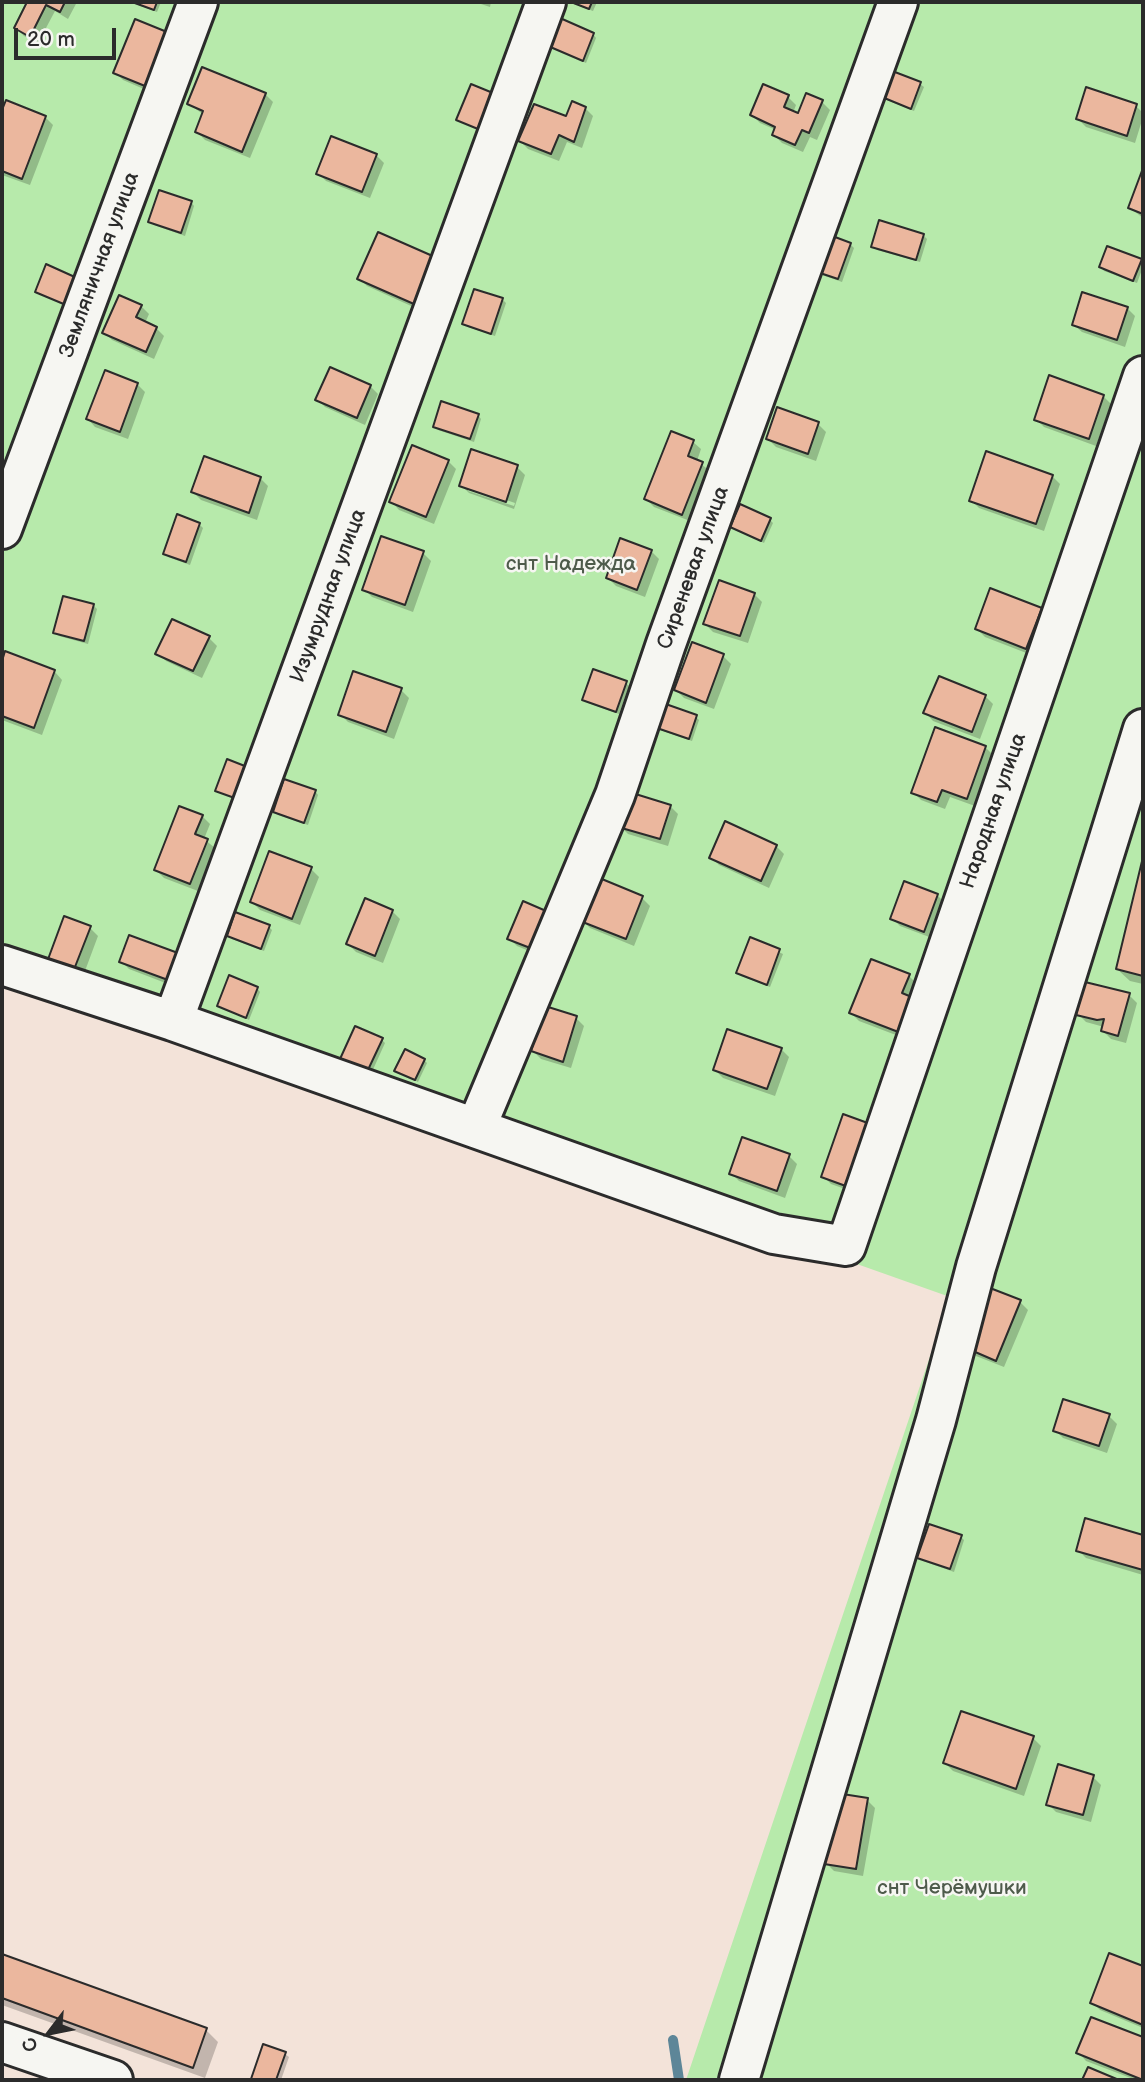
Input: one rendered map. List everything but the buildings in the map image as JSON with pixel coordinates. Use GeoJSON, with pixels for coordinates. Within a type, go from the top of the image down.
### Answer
{"type":"FeatureCollection","features":[{"type":"Feature","properties":{"kind":"street","name":"Земляничная улица"},"geometry":{"type":"LineString","coordinates":[[2,529],[198,2]]}},
{"type":"Feature","properties":{"kind":"street","name":"Изумрудная улица"},"geometry":{"type":"LineString","coordinates":[[173,1021],[546,2]]}},
{"type":"Feature","properties":{"kind":"street","name":"Сиреневая улица"},"geometry":{"type":"LineString","coordinates":[[475,1128],[615,795],[666,644],[898,2]]}},
{"type":"Feature","properties":{"kind":"street","name":"Народная улица"},"geometry":{"type":"LineString","coordinates":[[475,1128],[774,1234],[846,1246],[1143,376]]}},
{"type":"Feature","properties":{"kind":"street"},"geometry":{"type":"LineString","coordinates":[[739,2080],[936,1420],[976,1268],[1143,729]]}},
{"type":"Feature","properties":{"kind":"street"},"geometry":{"type":"LineString","coordinates":[[2,965],[173,1021],[475,1128]]}},
{"type":"Feature","properties":{"kind":"street"},"geometry":{"type":"LineString","coordinates":[[2,2042],[113,2080]]}},
{"type":"Feature","properties":{"kind":"green space","name":"снт Надежда"},"geometry":{"type":"Polygon","coordinates":[[[2,2],[1143,2],[1143,2080],[686,2080],[950,1297],[2,961],[2,2]]]}},
{"type":"Feature","properties":{"kind":"waterway"},"geometry":{"type":"LineString","coordinates":[[673,2040],[679,2080]]}},
{"type":"Feature","properties":{"kind":"park label","name":"снт Черёмушки"},"geometry":{"type":"Point","coordinates":[952,1889]}}]}
